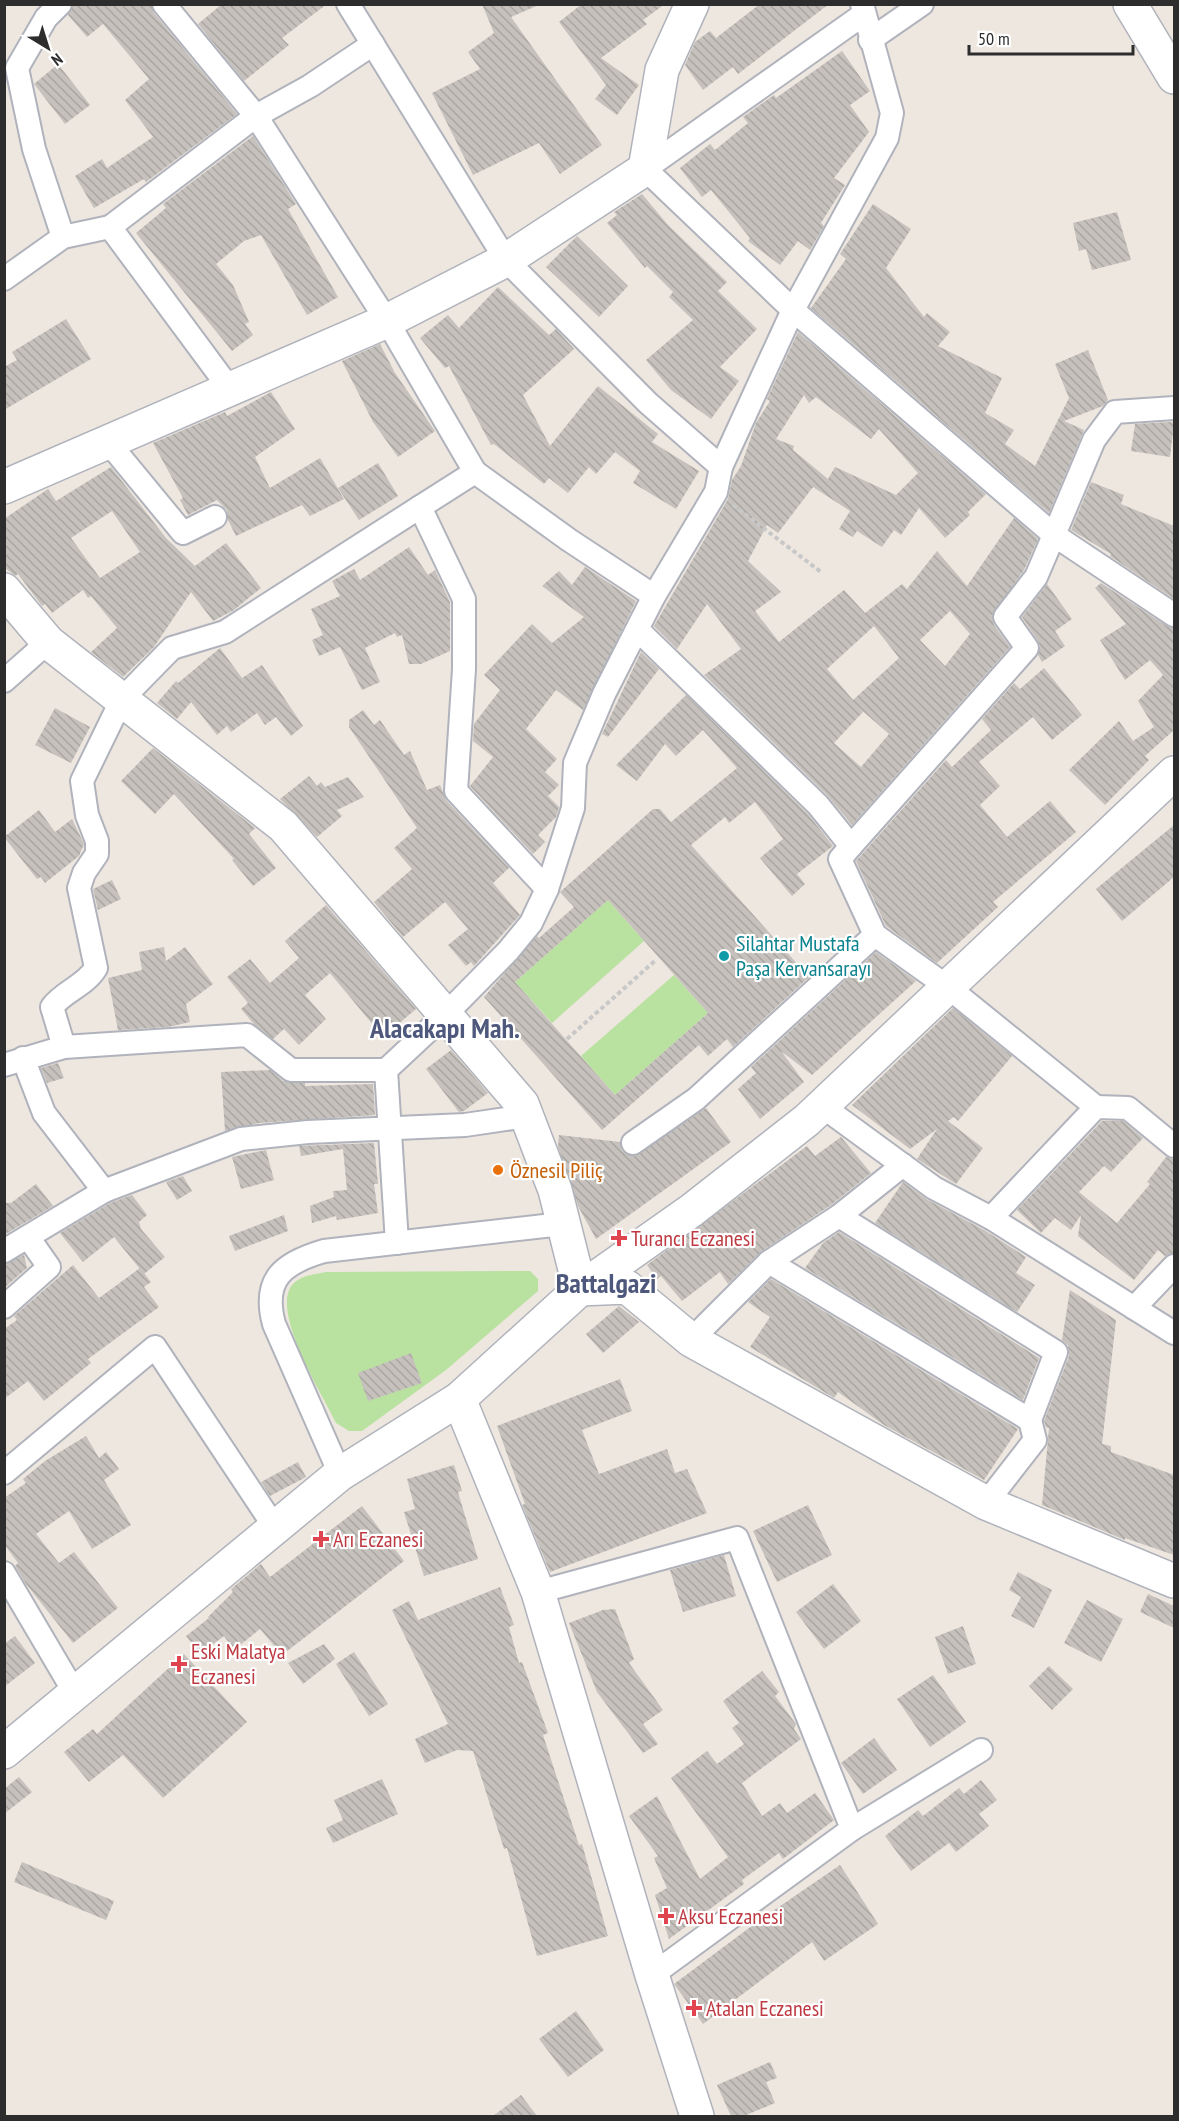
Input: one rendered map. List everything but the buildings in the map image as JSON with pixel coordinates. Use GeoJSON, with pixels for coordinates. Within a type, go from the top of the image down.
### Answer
{"type":"FeatureCollection","features":[{"type":"Feature","properties":{"kind":"street"},"geometry":{"type":"LineString","coordinates":[[60,4],[46,18],[17,68],[34,148],[63,237]]}},
{"type":"Feature","properties":{"kind":"street"},"geometry":{"type":"LineString","coordinates":[[164,4],[256,116],[387,321],[475,472],[569,540],[654,596]]}},
{"type":"Feature","properties":{"kind":"street"},"geometry":{"type":"LineString","coordinates":[[348,4],[506,260],[648,403],[721,467]]}},
{"type":"Feature","properties":{"kind":"street"},"geometry":{"type":"LineString","coordinates":[[645,169],[662,70],[692,4]]}},
{"type":"Feature","properties":{"kind":"street"},"geometry":{"type":"LineString","coordinates":[[870,40],[922,4]]}},
{"type":"Feature","properties":{"kind":"street"},"geometry":{"type":"LineString","coordinates":[[1130,4],[1174,77]]}},
{"type":"Feature","properties":{"kind":"street"},"geometry":{"type":"LineString","coordinates":[[4,487],[387,321],[506,260],[645,169],[863,9],[892,113],[887,138],[793,310],[721,467],[716,492],[654,596],[639,631],[604,694],[575,763],[573,808],[547,889],[531,922],[508,951],[446,1015],[386,1070],[291,1070],[247,1035],[64,1047],[14,1062],[44,1113],[104,1191]]}},
{"type":"Feature","properties":{"kind":"street"},"geometry":{"type":"LineString","coordinates":[[4,279],[63,237],[110,227],[256,116],[310,86],[373,44]]}},
{"type":"Feature","properties":{"kind":"street"},"geometry":{"type":"LineString","coordinates":[[645,169],[793,310],[1054,535],[1174,615]]}},
{"type":"Feature","properties":{"kind":"street"},"geometry":{"type":"LineString","coordinates":[[110,227],[230,389]]}},
{"type":"Feature","properties":{"kind":"street"},"geometry":{"type":"LineString","coordinates":[[1174,408],[1115,411],[1094,440],[1036,577],[1005,617],[1027,648],[840,859],[876,935],[949,988],[1096,1107],[1128,1108],[1174,1146]]}},
{"type":"Feature","properties":{"kind":"street"},"geometry":{"type":"LineString","coordinates":[[108,442],[183,533],[214,517]]}},
{"type":"Feature","properties":{"kind":"street"},"geometry":{"type":"LineString","coordinates":[[64,1047],[52,1007],[59,998],[90,978],[96,968],[79,888],[84,873],[97,854],[97,841],[87,815],[82,780],[122,699],[172,648],[225,632],[475,472]]}},
{"type":"Feature","properties":{"kind":"street"},"geometry":{"type":"LineString","coordinates":[[420,507],[464,599],[464,669],[456,791],[547,889]]}},
{"type":"Feature","properties":{"kind":"street"},"geometry":{"type":"LineString","coordinates":[[4,590],[48,642],[283,826],[522,1104],[555,1190],[580,1289]]}},
{"type":"Feature","properties":{"kind":"street"},"geometry":{"type":"LineString","coordinates":[[639,631],[818,805],[851,846]]}},
{"type":"Feature","properties":{"kind":"street"},"geometry":{"type":"LineString","coordinates":[[4,681],[48,642]]}},
{"type":"Feature","properties":{"kind":"street"},"geometry":{"type":"LineString","coordinates":[[4,1752],[76,1695],[274,1526],[340,1474],[459,1399],[580,1289],[692,1210],[822,1106],[1174,773]]}},
{"type":"Feature","properties":{"kind":"street"},"geometry":{"type":"LineString","coordinates":[[633,1143],[696,1099],[876,935]]}},
{"type":"Feature","properties":{"kind":"street"},"geometry":{"type":"LineString","coordinates":[[386,1070],[397,1243]]}},
{"type":"Feature","properties":{"kind":"street"},"geometry":{"type":"LineString","coordinates":[[822,1106],[934,1188],[991,1218],[1174,1334]]}},
{"type":"Feature","properties":{"kind":"street"},"geometry":{"type":"LineString","coordinates":[[991,1218],[1096,1107]]}},
{"type":"Feature","properties":{"kind":"street"},"geometry":{"type":"LineString","coordinates":[[4,1251],[104,1191],[241,1139],[390,1127],[465,1125],[527,1116]]}},
{"type":"Feature","properties":{"kind":"street"},"geometry":{"type":"LineString","coordinates":[[691,1340],[769,1262],[839,1216],[903,1165]]}},
{"type":"Feature","properties":{"kind":"street"},"geometry":{"type":"LineString","coordinates":[[839,1216],[1056,1352],[1030,1420],[1035,1440],[986,1503]]}},
{"type":"Feature","properties":{"kind":"street"},"geometry":{"type":"LineString","coordinates":[[340,1474],[274,1324],[269,1305],[270,1288],[281,1271],[301,1258],[324,1251],[562,1224]]}},
{"type":"Feature","properties":{"kind":"street"},"geometry":{"type":"LineString","coordinates":[[4,1307],[49,1268],[28,1237]]}},
{"type":"Feature","properties":{"kind":"street"},"geometry":{"type":"LineString","coordinates":[[769,1262],[1030,1420]]}},
{"type":"Feature","properties":{"kind":"street"},"geometry":{"type":"LineString","coordinates":[[1134,1308],[1174,1266]]}},
{"type":"Feature","properties":{"kind":"street"},"geometry":{"type":"LineString","coordinates":[[580,1289],[627,1287],[691,1340],[986,1503],[1174,1581]]}},
{"type":"Feature","properties":{"kind":"street"},"geometry":{"type":"LineString","coordinates":[[4,1473],[155,1347],[274,1526]]}},
{"type":"Feature","properties":{"kind":"street"},"geometry":{"type":"LineString","coordinates":[[459,1399],[538,1592],[652,1975],[697,2116]]}},
{"type":"Feature","properties":{"kind":"street"},"geometry":{"type":"LineString","coordinates":[[538,1592],[737,1538],[852,1829]]}},
{"type":"Feature","properties":{"kind":"street"},"geometry":{"type":"LineString","coordinates":[[4,1573],[76,1695]]}},
{"type":"Feature","properties":{"kind":"street"},"geometry":{"type":"LineString","coordinates":[[652,1975],[852,1829],[981,1750]]}},
{"type":"Feature","properties":{"kind":"path"},"geometry":{"type":"LineString","coordinates":[[716,492],[821,572]]}},
{"type":"Feature","properties":{"kind":"path"},"geometry":{"type":"LineString","coordinates":[[567,1039],[656,960]]}},
{"type":"Feature","properties":{"kind":"green space"},"geometry":{"type":"Polygon","coordinates":[[[608,900],[644,941],[552,1023],[515,982],[608,900]]]}},
{"type":"Feature","properties":{"kind":"green space"},"geometry":{"type":"Polygon","coordinates":[[[674,975],[708,1013],[615,1095],[581,1056],[674,975]]]}},
{"type":"Feature","properties":{"kind":"green space"},"geometry":{"type":"Polygon","coordinates":[[[530,1271],[538,1279],[538,1291],[446,1370],[362,1431],[349,1431],[336,1423],[292,1330],[287,1310],[288,1294],[295,1282],[306,1276],[326,1272],[530,1271]]]}},
{"type":"Feature","properties":{"kind":"place","name":"Silahtar Mustafa Paşa Kervansarayı"},"geometry":{"type":"Point","coordinates":[724,956]}},
{"type":"Feature","properties":{"kind":"place","name":"Öznesil Piliç"},"geometry":{"type":"Point","coordinates":[498,1170]}},
{"type":"Feature","properties":{"kind":"place","name":"Turancı Eczanesi"},"geometry":{"type":"Point","coordinates":[619,1238]}},
{"type":"Feature","properties":{"kind":"place","name":"Arı Eczanesi"},"geometry":{"type":"Point","coordinates":[321,1539]}},
{"type":"Feature","properties":{"kind":"place","name":"Eski Malatya Eczanesi"},"geometry":{"type":"Point","coordinates":[179,1664]}},
{"type":"Feature","properties":{"kind":"place","name":"Aksu Eczanesi"},"geometry":{"type":"Point","coordinates":[666,1916]}},
{"type":"Feature","properties":{"kind":"place","name":"Atalan Eczanesi"},"geometry":{"type":"Point","coordinates":[694,2008]}},
{"type":"Feature","properties":{"kind":"district","name":"Alacakapı Mah."},"geometry":{"type":"Point","coordinates":[445,1028]}},
{"type":"Feature","properties":{"kind":"district","name":"Battalgazi"},"geometry":{"type":"Point","coordinates":[606,1283]}}]}
